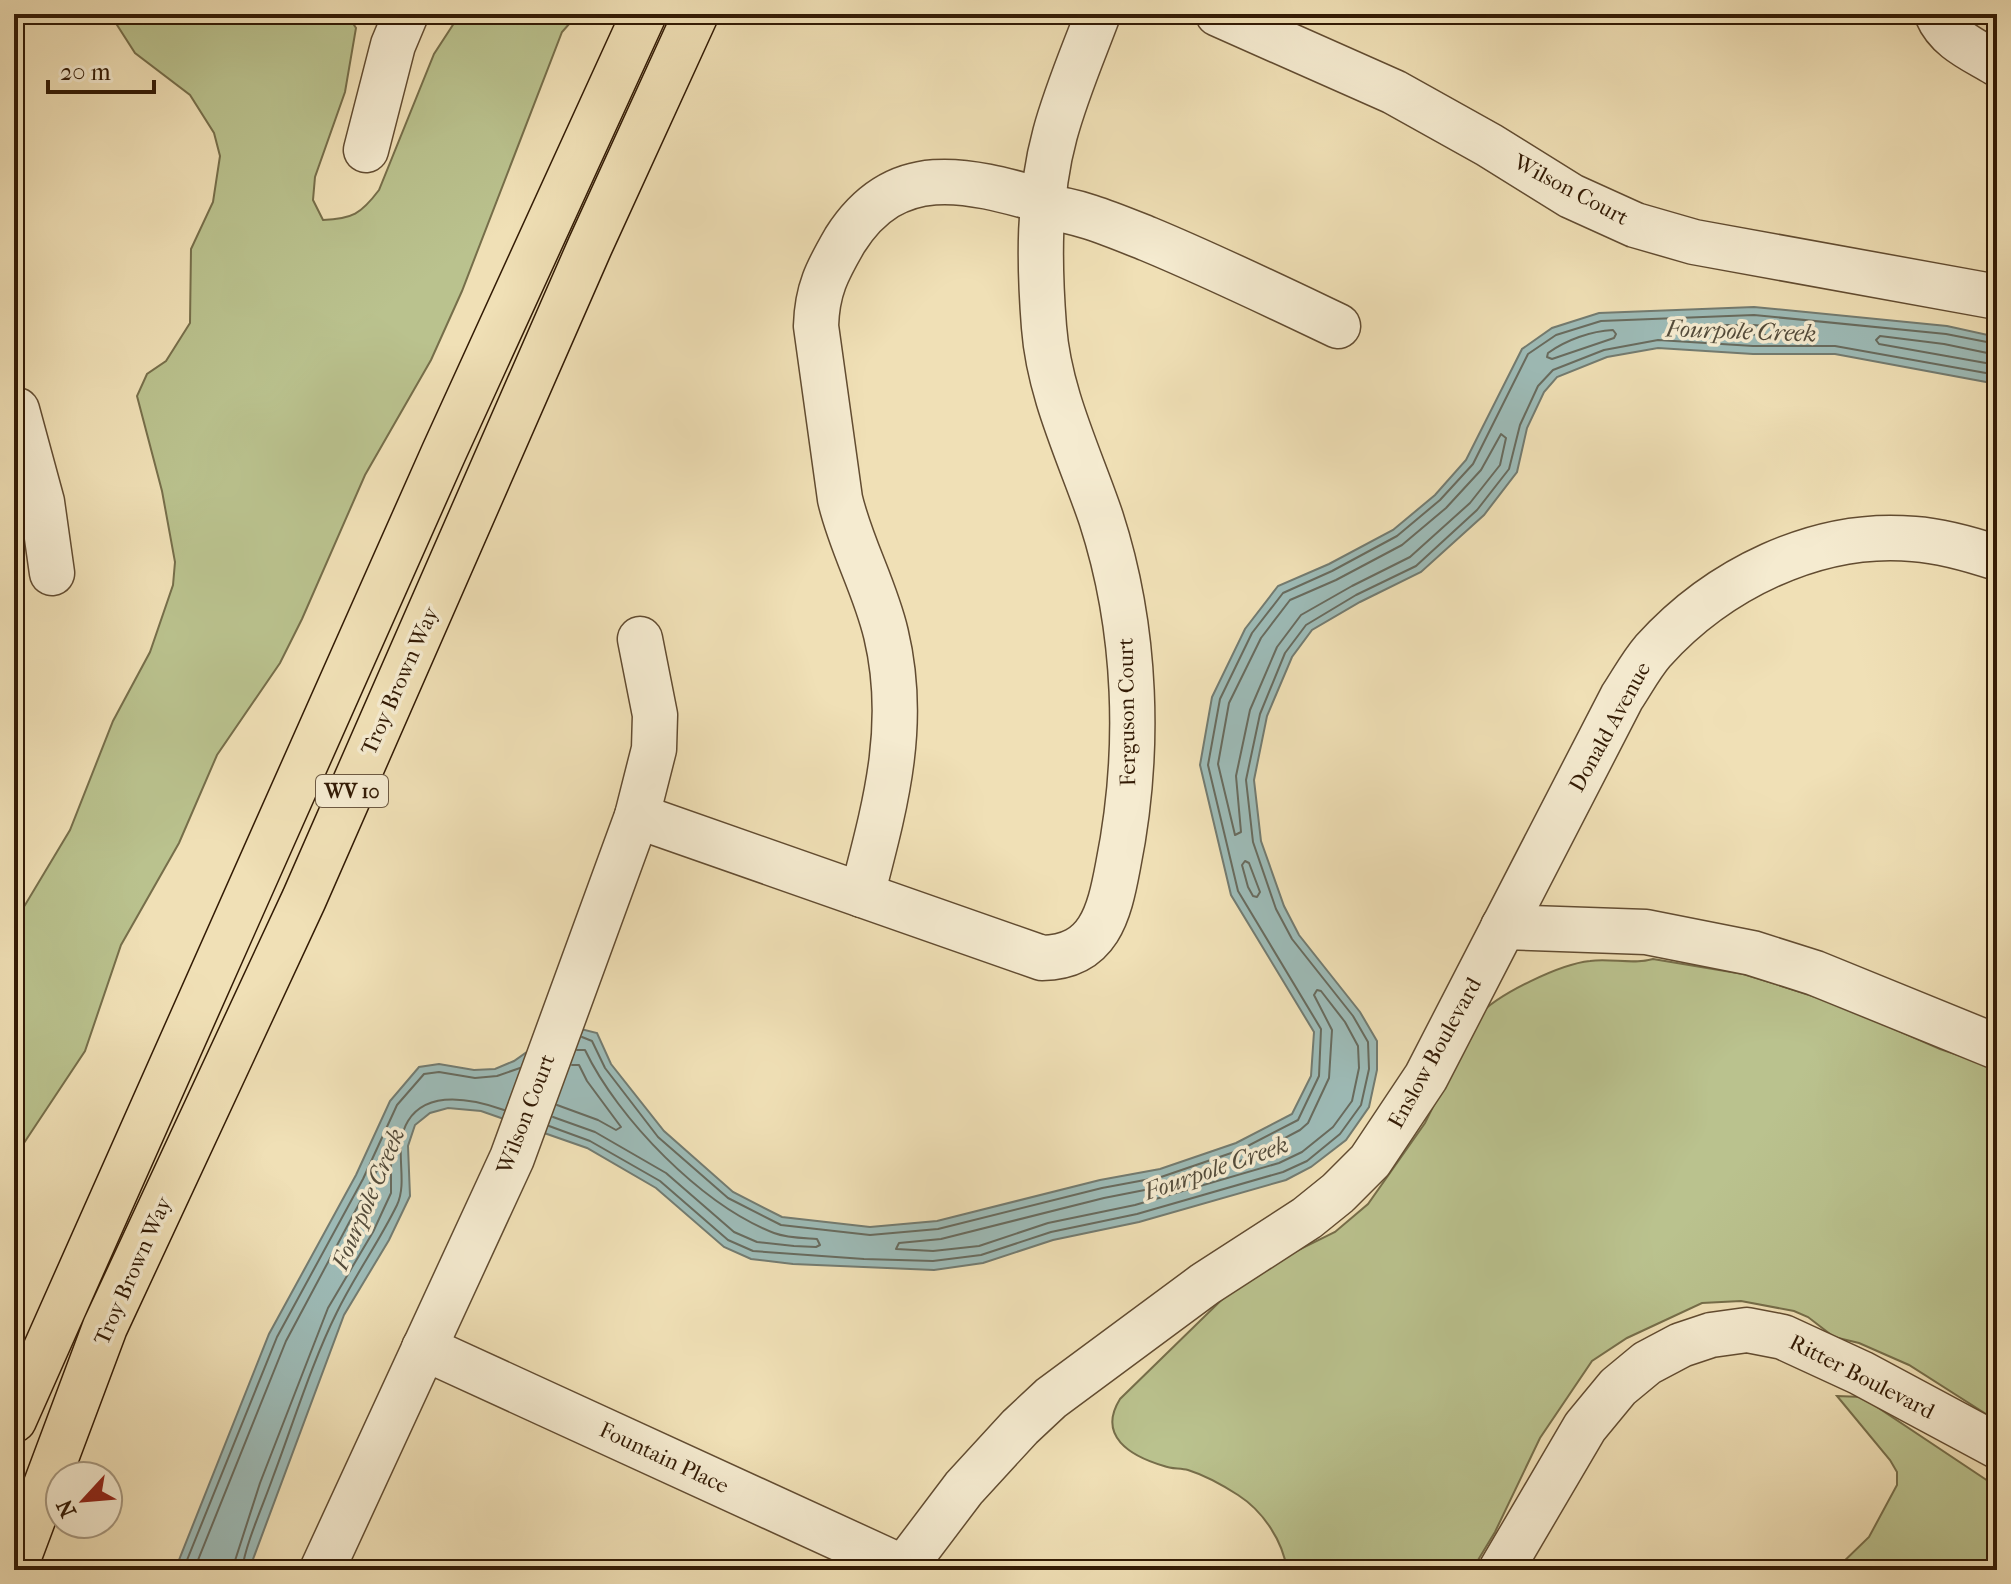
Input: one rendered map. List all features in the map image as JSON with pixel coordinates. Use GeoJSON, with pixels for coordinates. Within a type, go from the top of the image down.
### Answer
{"type":"FeatureCollection","features":[{"type":"Feature","properties":{"kind":"main road","name":"WV 10"},"geometry":{"type":"LineString","coordinates":[[14,1420],[444,452],[644,14]]}},
{"type":"Feature","properties":{"kind":"main road","name":"Troy Brown Way"},"geometry":{"type":"LineString","coordinates":[[14,1570],[105,1327],[304,899],[590,246],[696,14]]}},
{"type":"Feature","properties":{"kind":"street"},"geometry":{"type":"LineString","coordinates":[[366,150],[393,45],[406,14]]}},
{"type":"Feature","properties":{"kind":"street","name":"Ferguson Court"},"geometry":{"type":"LineString","coordinates":[[637,816],[1042,958],[1060,957],[1079,950],[1094,937],[1113,896],[1130,780],[1131,679],[1127,629],[1105,532],[1070,437],[1052,372],[1044,332],[1041,286],[1043,204],[1054,136],[1098,14]]}},
{"type":"Feature","properties":{"kind":"street","name":"Wilson Court"},"geometry":{"type":"LineString","coordinates":[[1218,14],[1394,92],[1489,145],[1571,196],[1635,225],[1694,242],[1997,297]]}},
{"type":"Feature","properties":{"kind":"street"},"geometry":{"type":"LineString","coordinates":[[1937,14],[1943,28],[1953,38],[1997,64]]}},
{"type":"Feature","properties":{"kind":"street"},"geometry":{"type":"LineString","coordinates":[[862,895],[889,787],[896,718],[893,675],[877,603],[850,536],[840,499],[816,326],[817,300],[824,279],[856,223],[874,204],[898,190],[926,182],[957,181],[999,188],[1135,234],[1218,268],[1338,326]]}},
{"type":"Feature","properties":{"kind":"street"},"geometry":{"type":"LineString","coordinates":[[15,401],[42,502],[52,573]]}},
{"type":"Feature","properties":{"kind":"street","name":"Donald Avenue"},"geometry":{"type":"LineString","coordinates":[[1503,927],[1622,697],[1651,653],[1688,617],[1724,589],[1771,565],[1863,539],[1912,538],[1960,546],[1997,558]]}},
{"type":"Feature","properties":{"kind":"street","name":"Wilson Court"},"geometry":{"type":"LineString","coordinates":[[322,1570],[512,1158],[637,816],[654,749],[655,715],[640,639]]}},
{"type":"Feature","properties":{"kind":"street"},"geometry":{"type":"LineString","coordinates":[[1503,927],[1646,932],[1752,953],[1815,973],[1997,1047]]}},
{"type":"Feature","properties":{"kind":"street","name":"Enslow Boulevard"},"geometry":{"type":"LineString","coordinates":[[903,1569],[964,1488],[1051,1398],[1194,1291],[1307,1218],[1370,1161],[1426,1077],[1503,927]]}},
{"type":"Feature","properties":{"kind":"street","name":"Ritter Boulevard"},"geometry":{"type":"LineString","coordinates":[[1501,1570],[1585,1427],[1618,1387],[1647,1363],[1681,1345],[1711,1335],[1747,1330],[1783,1337],[1861,1373],[1997,1446]]}},
{"type":"Feature","properties":{"kind":"street","name":"Fountain Place"},"geometry":{"type":"LineString","coordinates":[[424,1348],[903,1569]]}},
{"type":"Feature","properties":{"kind":"green space"},"geometry":{"type":"Polygon","coordinates":[[[110,14],[347,14],[356,28],[345,92],[315,177],[313,200],[323,220],[355,214],[379,190],[434,54],[460,14],[578,14],[562,32],[462,291],[431,360],[365,475],[280,663],[217,755],[179,843],[121,945],[85,1051],[14,1158],[14,949],[22,910],[70,830],[113,721],[150,652],[173,585],[175,562],[162,491],[137,396],[147,374],[166,361],[190,323],[191,249],[213,202],[220,156],[214,133],[190,95],[135,53],[110,14]]]}},
{"type":"Feature","properties":{"kind":"green space"},"geometry":{"type":"Polygon","coordinates":[[[1653,959],[1743,974],[1769,982],[1837,1004],[1940,1049],[1997,1068],[1997,1421],[1909,1365],[1859,1343],[1834,1337],[1808,1317],[1794,1311],[1741,1301],[1702,1303],[1627,1338],[1592,1361],[1540,1438],[1495,1532],[1472,1570],[1287,1570],[1276,1538],[1263,1518],[1247,1502],[1207,1478],[1188,1470],[1151,1462],[1121,1443],[1112,1424],[1120,1399],[1246,1276],[1335,1232],[1368,1204],[1425,1123],[1478,1016],[1487,1007],[1530,981],[1577,963],[1653,959]]]}},
{"type":"Feature","properties":{"kind":"green space"},"geometry":{"type":"Polygon","coordinates":[[[1837,1396],[1862,1397],[1997,1487],[1997,1570],[1835,1570],[1869,1537],[1897,1485],[1897,1472],[1890,1460],[1837,1396]]]}},
{"type":"Feature","properties":{"kind":"water","name":"Fourpole Creek"},"geometry":{"type":"Polygon","coordinates":[[[1754,307],[1947,326],[1997,337],[1997,384],[1835,354],[1753,354],[1658,348],[1607,357],[1557,377],[1544,392],[1527,428],[1517,472],[1484,515],[1421,572],[1312,630],[1292,657],[1267,716],[1254,780],[1261,841],[1284,906],[1299,935],[1360,1012],[1377,1041],[1377,1070],[1369,1107],[1346,1140],[1311,1167],[1286,1180],[1139,1222],[1053,1240],[983,1263],[934,1270],[793,1264],[751,1259],[724,1247],[656,1188],[587,1148],[481,1111],[448,1108],[430,1113],[415,1125],[408,1146],[410,1196],[389,1240],[344,1315],[249,1570],[175,1570],[269,1334],[356,1175],[390,1101],[419,1067],[439,1064],[474,1070],[495,1069],[534,1047],[581,1029],[597,1033],[611,1064],[664,1131],[733,1192],[782,1217],[870,1227],[937,1221],[1100,1180],[1160,1169],[1236,1143],[1292,1114],[1311,1076],[1314,1032],[1231,895],[1200,765],[1212,697],[1245,629],[1278,586],[1329,564],[1393,530],[1435,495],[1466,460],[1522,349],[1552,328],[1599,313],[1754,307]]]}}]}
